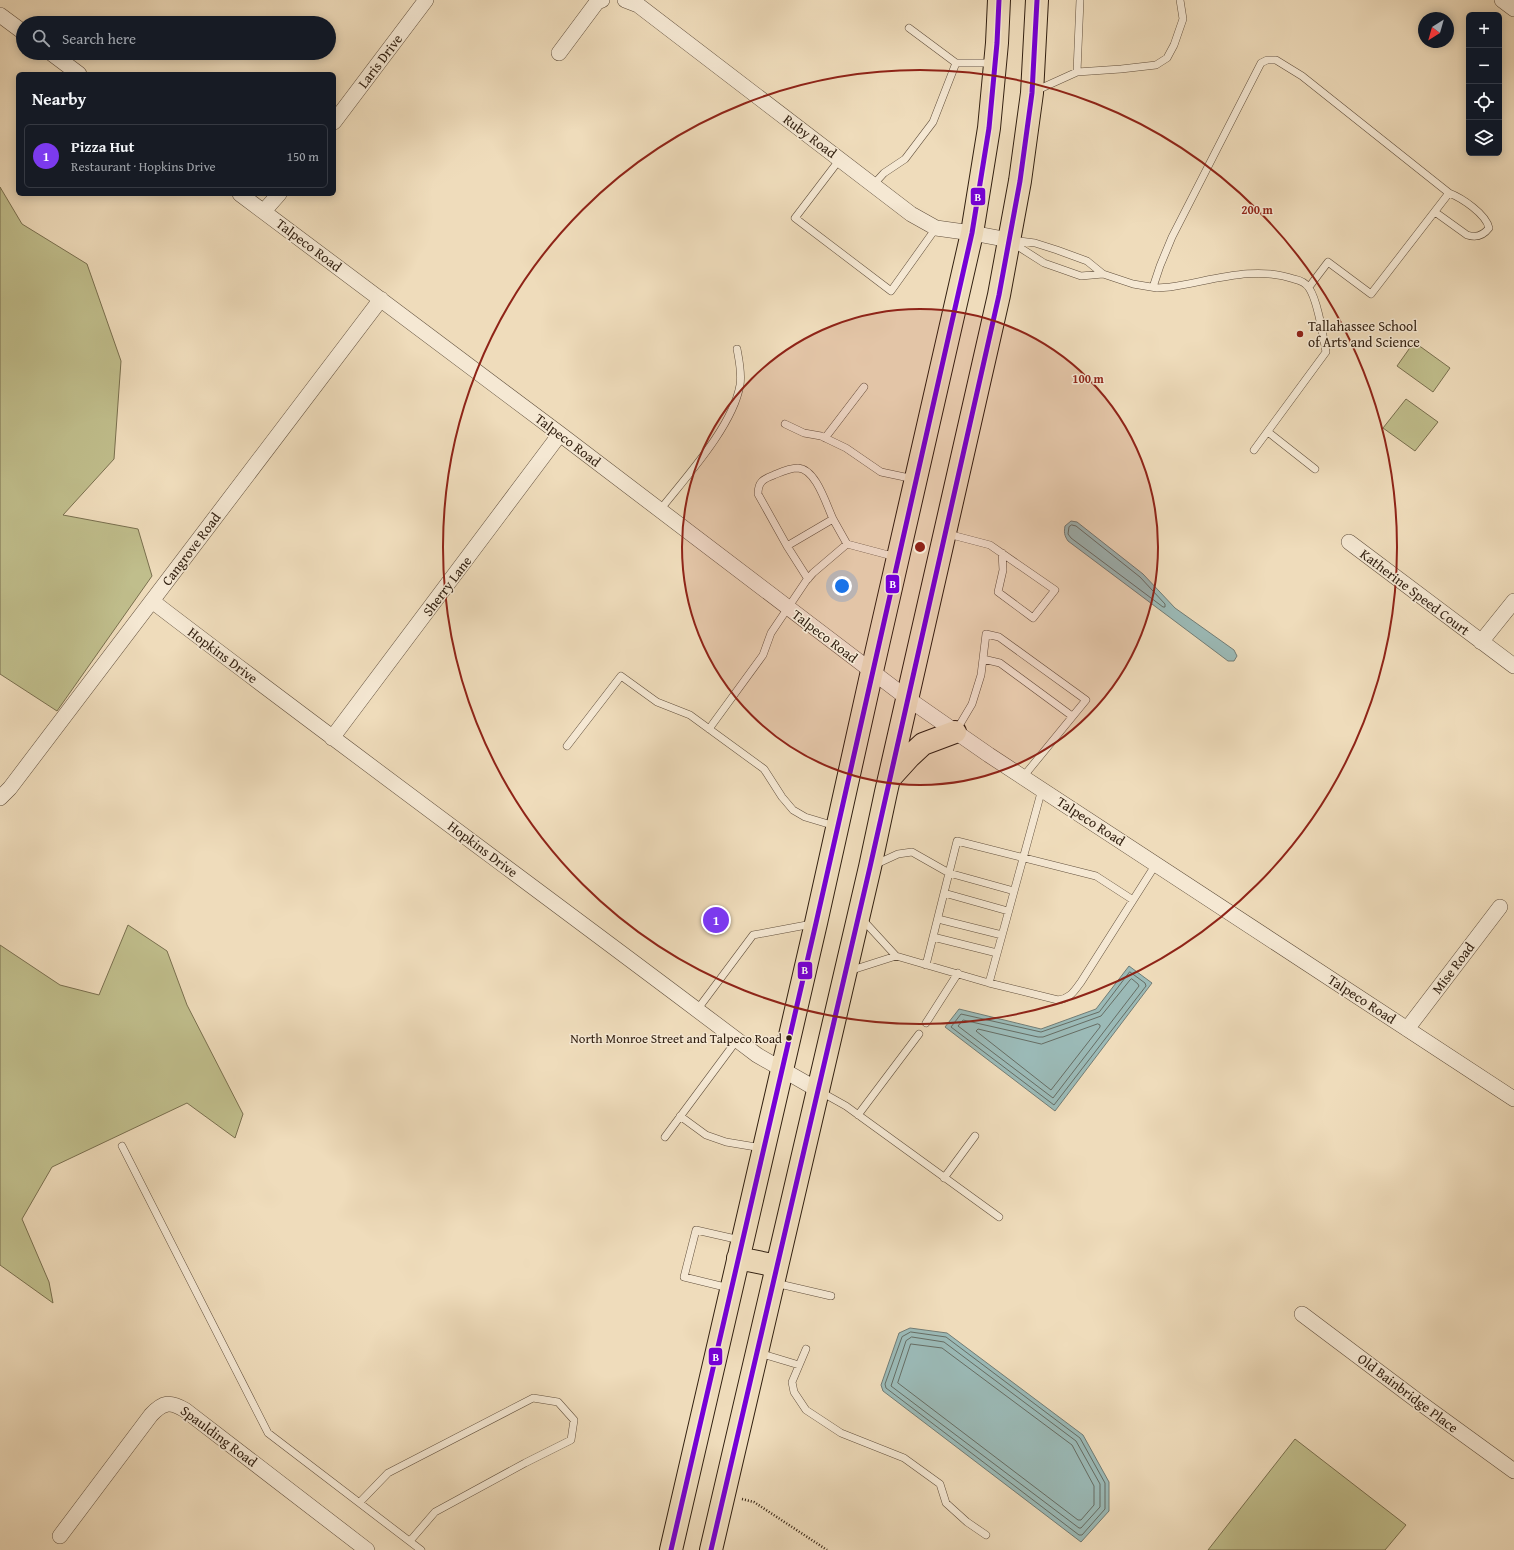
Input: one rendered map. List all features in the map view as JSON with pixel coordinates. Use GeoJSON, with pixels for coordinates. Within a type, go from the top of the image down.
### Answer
{"type":"FeatureCollection","features":[{"type":"Feature","properties":{"kind":"highway"},"geometry":{"type":"LineString","coordinates":[[671,1550],[838,827],[972,233],[989,128],[995,63],[998,0]]}},
{"type":"Feature","properties":{"kind":"highway"},"geometry":{"type":"LineString","coordinates":[[711,1550],[870,867],[944,533],[999,295],[1020,181],[1032,93],[1037,0]]}},
{"type":"Feature","properties":{"kind":"highway"},"geometry":{"type":"LineString","coordinates":[[889,779],[923,744],[955,732]]}},
{"type":"Feature","properties":{"kind":"highway"},"geometry":{"type":"LineString","coordinates":[[740,1249],[775,1274]]}},
{"type":"Feature","properties":{"kind":"street"},"geometry":{"type":"LineString","coordinates":[[559,53],[597,2],[602,0]]}},
{"type":"Feature","properties":{"kind":"street","name":"Ruby Road"},"geometry":{"type":"LineString","coordinates":[[625,0],[638,5],[911,214],[936,228],[1009,240]]}},
{"type":"Feature","properties":{"kind":"street"},"geometry":{"type":"LineString","coordinates":[[1502,0],[1514,9]]}},
{"type":"Feature","properties":{"kind":"street","name":"Laris Drive"},"geometry":{"type":"LineString","coordinates":[[336,119],[421,2]]}},
{"type":"Feature","properties":{"kind":"street"},"geometry":{"type":"LineString","coordinates":[[0,15],[16,27]]}},
{"type":"Feature","properties":{"kind":"street"},"geometry":{"type":"LineString","coordinates":[[60,60],[76,72]]}},
{"type":"Feature","properties":{"kind":"street","name":"Talpeco Road"},"geometry":{"type":"LineString","coordinates":[[243,196],[560,434],[907,698],[1023,777],[1514,1099]]}},
{"type":"Feature","properties":{"kind":"street"},"geometry":{"type":"LineString","coordinates":[[264,211],[276,196]]}},
{"type":"Feature","properties":{"kind":"street","name":"Cangrove Road"},"geometry":{"type":"LineString","coordinates":[[0,798],[10,788],[381,299]]}},
{"type":"Feature","properties":{"kind":"street","name":"Sherry Lane"},"geometry":{"type":"LineString","coordinates":[[332,738],[560,434]]}},
{"type":"Feature","properties":{"kind":"street","name":"Katherine Speed Court"},"geometry":{"type":"LineString","coordinates":[[1349,542],[1514,666]]}},
{"type":"Feature","properties":{"kind":"street","name":"Katherine Speed Court"},"geometry":{"type":"LineString","coordinates":[[1481,642],[1514,600]]}},
{"type":"Feature","properties":{"kind":"street","name":"Hopkins Drive"},"geometry":{"type":"LineString","coordinates":[[152,601],[332,738],[757,1055],[818,1090]]}},
{"type":"Feature","properties":{"kind":"street","name":"Mise Road"},"geometry":{"type":"LineString","coordinates":[[1407,1029],[1500,907]]}},
{"type":"Feature","properties":{"kind":"street","name":"Old Bainbridge Place"},"geometry":{"type":"LineString","coordinates":[[1302,1314],[1514,1471]]}},
{"type":"Feature","properties":{"kind":"street","name":"Spaulding Road"},"geometry":{"type":"LineString","coordinates":[[60,1536],[151,1415],[159,1406],[168,1404],[177,1405],[185,1410],[367,1550]]}},
{"type":"Feature","properties":{"kind":"lane"},"geometry":{"type":"LineString","coordinates":[[1077,72],[1080,0]]}},
{"type":"Feature","properties":{"kind":"lane"},"geometry":{"type":"LineString","coordinates":[[1032,93],[1077,72],[1156,65],[1167,58],[1174,45],[1183,19],[1180,0]]}},
{"type":"Feature","properties":{"kind":"lane"},"geometry":{"type":"LineString","coordinates":[[909,28],[956,63],[995,63]]}},
{"type":"Feature","properties":{"kind":"lane"},"geometry":{"type":"LineString","coordinates":[[1154,287],[1160,266],[1172,237],[1257,68],[1264,61],[1276,60],[1302,76],[1449,193],[1462,198],[1484,217],[1488,222],[1489,228],[1486,233],[1477,236],[1467,235],[1435,212]]}},
{"type":"Feature","properties":{"kind":"lane"},"geometry":{"type":"LineString","coordinates":[[874,185],[884,173],[905,159],[933,122],[956,63]]}},
{"type":"Feature","properties":{"kind":"lane"},"geometry":{"type":"LineString","coordinates":[[840,159],[795,218],[891,290],[936,228]]}},
{"type":"Feature","properties":{"kind":"lane"},"geometry":{"type":"LineString","coordinates":[[1309,287],[1328,262],[1371,294],[1449,193]]}},
{"type":"Feature","properties":{"kind":"lane"},"geometry":{"type":"LineString","coordinates":[[1009,240],[1044,263],[1081,276],[1103,274]]}},
{"type":"Feature","properties":{"kind":"lane"},"geometry":{"type":"LineString","coordinates":[[1009,240],[1035,243],[1056,250],[1087,261],[1103,274],[1133,284],[1154,287],[1170,287],[1264,272],[1288,277],[1300,281],[1309,287],[1316,304],[1326,352],[1254,450]]}},
{"type":"Feature","properties":{"kind":"lane"},"geometry":{"type":"LineString","coordinates":[[660,510],[717,437],[726,422],[740,385],[740,370],[737,348]]}},
{"type":"Feature","properties":{"kind":"lane"},"geometry":{"type":"LineString","coordinates":[[825,438],[864,387]]}},
{"type":"Feature","properties":{"kind":"lane"},"geometry":{"type":"LineString","coordinates":[[785,424],[804,433],[825,438],[846,448],[880,472],[916,480]]}},
{"type":"Feature","properties":{"kind":"lane"},"geometry":{"type":"LineString","coordinates":[[1268,432],[1315,469]]}},
{"type":"Feature","properties":{"kind":"lane"},"geometry":{"type":"LineString","coordinates":[[808,579],[787,546],[758,494],[758,487],[764,479],[790,469],[804,470],[811,474],[847,544],[898,557]]}},
{"type":"Feature","properties":{"kind":"lane"},"geometry":{"type":"LineString","coordinates":[[787,546],[833,519]]}},
{"type":"Feature","properties":{"kind":"lane"},"geometry":{"type":"LineString","coordinates":[[944,533],[990,545],[1002,553],[1055,590],[1032,618],[998,592],[1003,570],[1002,553]]}},
{"type":"Feature","properties":{"kind":"lane"},"geometry":{"type":"LineString","coordinates":[[709,729],[762,655],[770,632],[808,579],[847,544]]}},
{"type":"Feature","properties":{"kind":"lane"},"geometry":{"type":"LineString","coordinates":[[955,732],[972,704],[981,676],[986,634],[999,637],[1086,700],[1023,777]]}},
{"type":"Feature","properties":{"kind":"lane"},"geometry":{"type":"LineString","coordinates":[[983,658],[1000,662],[1072,716]]}},
{"type":"Feature","properties":{"kind":"lane"},"geometry":{"type":"LineString","coordinates":[[567,746],[621,676],[657,702],[690,716],[764,769],[782,797],[793,810],[805,818],[838,827]]}},
{"type":"Feature","properties":{"kind":"lane"},"geometry":{"type":"LineString","coordinates":[[989,983],[1042,789]]}},
{"type":"Feature","properties":{"kind":"lane"},"geometry":{"type":"LineString","coordinates":[[926,965],[957,841],[1096,876],[1133,900]]}},
{"type":"Feature","properties":{"kind":"lane"},"geometry":{"type":"LineString","coordinates":[[870,867],[898,854],[912,852],[949,873],[1014,890]]}},
{"type":"Feature","properties":{"kind":"lane"},"geometry":{"type":"LineString","coordinates":[[858,914],[896,956],[989,983],[1058,1000],[1066,999],[1081,982],[1156,864]]}},
{"type":"Feature","properties":{"kind":"lane"},"geometry":{"type":"LineString","coordinates":[[944,893],[1008,911]]}},
{"type":"Feature","properties":{"kind":"lane"},"geometry":{"type":"LineString","coordinates":[[938,919],[1002,935]]}},
{"type":"Feature","properties":{"kind":"lane"},"geometry":{"type":"LineString","coordinates":[[697,1010],[754,935],[816,923]]}},
{"type":"Feature","properties":{"kind":"lane"},"geometry":{"type":"LineString","coordinates":[[933,937],[997,954]]}},
{"type":"Feature","properties":{"kind":"lane"},"geometry":{"type":"LineString","coordinates":[[845,973],[896,956]]}},
{"type":"Feature","properties":{"kind":"lane"},"geometry":{"type":"LineString","coordinates":[[926,1023],[958,973]]}},
{"type":"Feature","properties":{"kind":"lane"},"geometry":{"type":"LineString","coordinates":[[858,1115],[919,1034]]}},
{"type":"Feature","properties":{"kind":"lane"},"geometry":{"type":"LineString","coordinates":[[665,1138],[737,1040]]}},
{"type":"Feature","properties":{"kind":"lane"},"geometry":{"type":"LineString","coordinates":[[818,1090],[858,1115],[999,1217]]}},
{"type":"Feature","properties":{"kind":"lane"},"geometry":{"type":"LineString","coordinates":[[680,1116],[710,1137],[726,1142],[763,1148]]}},
{"type":"Feature","properties":{"kind":"lane"},"geometry":{"type":"LineString","coordinates":[[944,1178],[975,1136]]}},
{"type":"Feature","properties":{"kind":"lane"},"geometry":{"type":"LineString","coordinates":[[122,1146],[268,1433],[421,1550]]}},
{"type":"Feature","properties":{"kind":"lane"},"geometry":{"type":"LineString","coordinates":[[731,1289],[684,1277],[696,1230],[740,1249]]}},
{"type":"Feature","properties":{"kind":"lane"},"geometry":{"type":"LineString","coordinates":[[775,1274],[831,1296]]}},
{"type":"Feature","properties":{"kind":"lane"},"geometry":{"type":"LineString","coordinates":[[806,1349],[792,1382],[794,1392],[806,1410],[841,1433],[904,1458],[940,1484],[946,1503],[967,1522],[986,1535]]}},
{"type":"Feature","properties":{"kind":"lane"},"geometry":{"type":"LineString","coordinates":[[757,1353],[799,1365]]}},
{"type":"Feature","properties":{"kind":"lane"},"geometry":{"type":"LineString","coordinates":[[360,1502],[388,1473],[533,1398],[558,1402],[574,1420],[571,1440],[435,1512],[410,1541]]}},
{"type":"Feature","properties":{"kind":"path"},"geometry":{"type":"LineString","coordinates":[[724,1494],[754,1502],[827,1550]]}},
{"type":"Feature","properties":{"kind":"shaded area"},"geometry":{"type":"Polygon","coordinates":[[[0,187],[22,224],[87,264],[121,361],[114,459],[63,515],[138,529],[152,576],[57,711],[0,674],[0,187]]]}},
{"type":"Feature","properties":{"kind":"shaded area"},"geometry":{"type":"Polygon","coordinates":[[[1414,342],[1450,368],[1433,392],[1397,366],[1414,342]]]}},
{"type":"Feature","properties":{"kind":"shaded area"},"geometry":{"type":"Polygon","coordinates":[[[1406,399],[1438,422],[1415,451],[1383,428],[1406,399]]]}},
{"type":"Feature","properties":{"kind":"shaded area"},"geometry":{"type":"Polygon","coordinates":[[[128,925],[167,951],[187,1005],[243,1114],[235,1138],[187,1103],[52,1167],[22,1219],[49,1282],[53,1303],[0,1265],[0,945],[60,985],[99,995],[128,925]]]}},
{"type":"Feature","properties":{"kind":"shaded area"},"geometry":{"type":"Polygon","coordinates":[[[1295,1439],[1406,1525],[1385,1550],[1208,1550],[1295,1439]]]}},
{"type":"Feature","properties":{"kind":"water"},"geometry":{"type":"Polygon","coordinates":[[[1071,521],[1077,522],[1143,574],[1175,608],[1234,650],[1237,656],[1234,661],[1228,661],[1068,541],[1064,532],[1065,526],[1071,521]]]}},
{"type":"Feature","properties":{"kind":"water"},"geometry":{"type":"Polygon","coordinates":[[[1129,966],[1152,983],[1055,1111],[945,1027],[959,1009],[1041,1029],[1096,1009],[1129,966]]]}},
{"type":"Feature","properties":{"kind":"water"},"geometry":{"type":"Polygon","coordinates":[[[910,1328],[947,1333],[1083,1435],[1109,1482],[1109,1511],[1081,1542],[883,1391],[881,1385],[899,1333],[910,1328]]]}},
{"type":"Feature","properties":{"kind":"transit line","name":"B"},"geometry":{"type":"LineString","coordinates":[[671,1550],[816,923],[972,233],[989,128],[997,43],[999,0]]}},
{"type":"Feature","properties":{"kind":"transit line","name":"B"},"geometry":{"type":"LineString","coordinates":[[711,1550],[870,867],[999,295],[1020,181],[1032,93],[1037,0]]}},
{"type":"Feature","properties":{"kind":"place","name":"Tallahassee School of Arts and Science"},"geometry":{"type":"Point","coordinates":[1300,334]}},
{"type":"Feature","properties":{"kind":"place","name":"Pizza Hut"},"geometry":{"type":"Point","coordinates":[716,920]}},
{"type":"Feature","properties":{"kind":"place","name":"North Monroe Street and Talpeco Road"},"geometry":{"type":"Point","coordinates":[789,1038]}}]}
